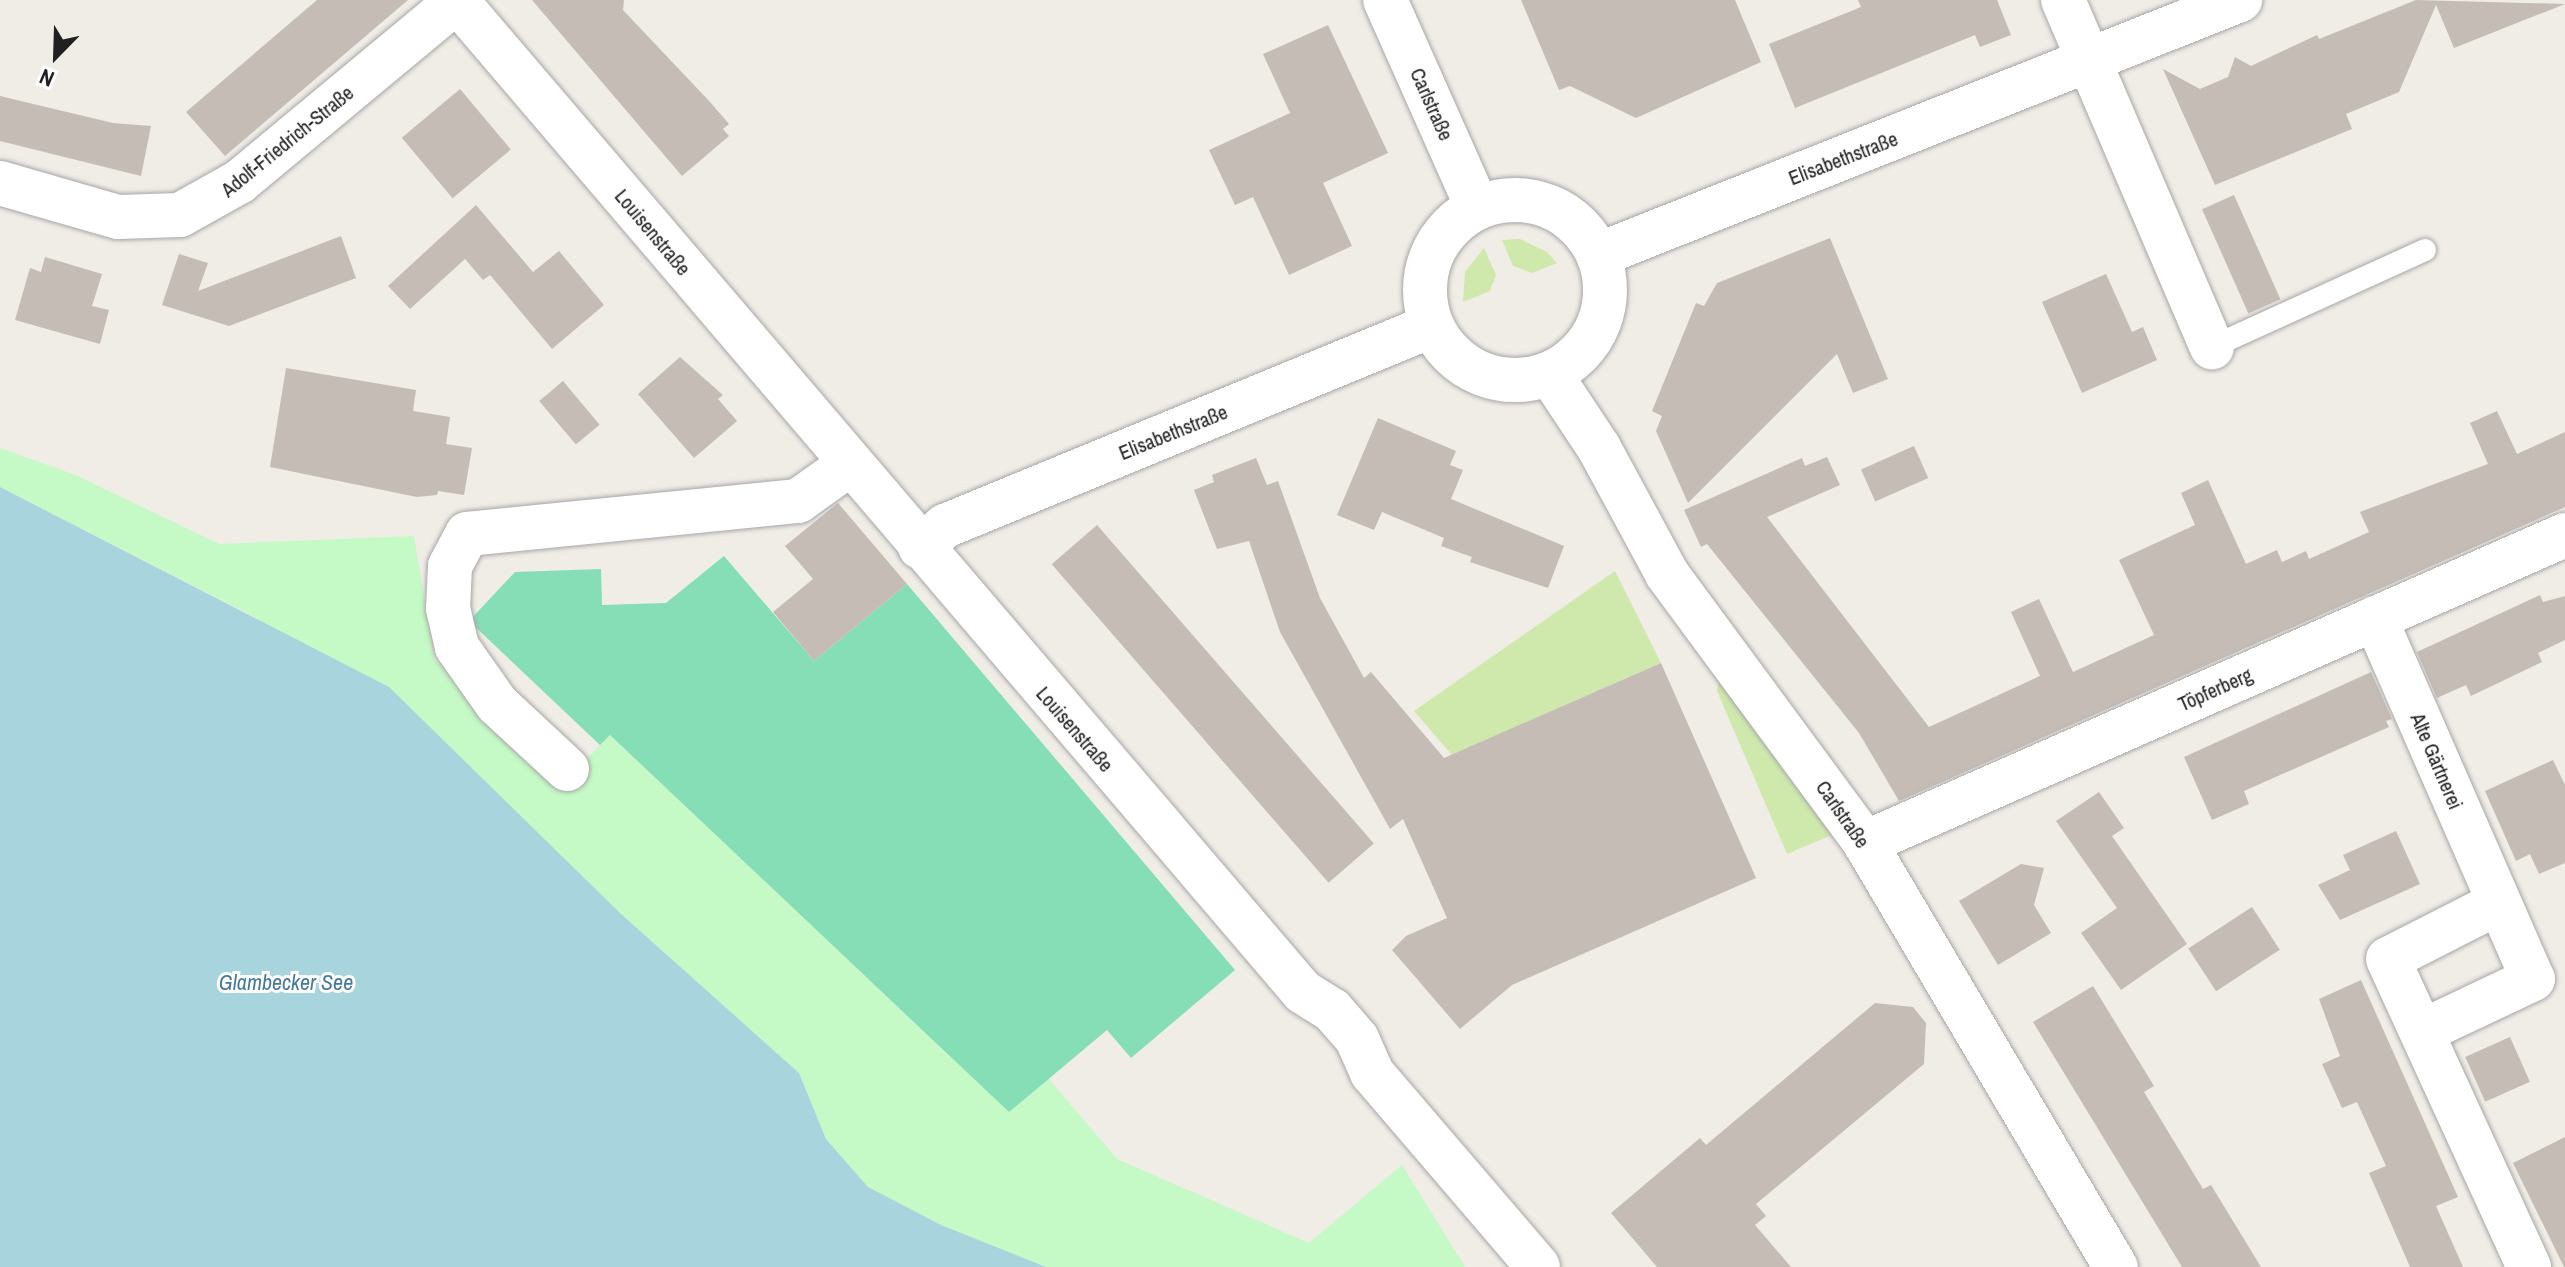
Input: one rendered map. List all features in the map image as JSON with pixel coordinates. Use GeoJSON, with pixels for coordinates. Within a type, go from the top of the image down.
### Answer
{"type":"FeatureCollection","features":[{"type":"Feature","properties":{"kind":"street","name":"Adolf-Friedrich-Straße"},"geometry":{"type":"LineString","coordinates":[[0,183],[118,217],[180,215],[239,182],[457,0]]}},
{"type":"Feature","properties":{"kind":"street","name":"Louisenstraße"},"geometry":{"type":"LineString","coordinates":[[457,0],[920,547],[1303,992],[1312,1019],[1341,1053],[1372,1073],[1538,1267]]}},
{"type":"Feature","properties":{"kind":"street","name":"Carlstraße"},"geometry":{"type":"LineString","coordinates":[[1385,0],[1477,207]]}},
{"type":"Feature","properties":{"kind":"street"},"geometry":{"type":"LineString","coordinates":[[2063,0],[2212,347]]}},
{"type":"Feature","properties":{"kind":"street","name":"Elisabethstraße"},"geometry":{"type":"LineString","coordinates":[[1598,255],[2240,0]]}},
{"type":"Feature","properties":{"kind":"street"},"geometry":{"type":"LineString","coordinates":[[1505,200],[1534,201],[1561,211],[1582,230],[1598,255],[1606,281],[1604,310],[1593,337],[1574,359],[1550,374],[1522,381],[1494,378],[1467,368],[1446,349],[1431,326],[1424,298],[1426,270],[1436,244],[1454,223],[1477,207],[1505,200]]}},
{"type":"Feature","properties":{"kind":"street","name":"Elisabethstraße"},"geometry":{"type":"LineString","coordinates":[[920,547],[945,526],[1431,326]]}},
{"type":"Feature","properties":{"kind":"street","name":"Carlstraße"},"geometry":{"type":"LineString","coordinates":[[1550,374],[1599,448],[1667,574],[1865,843],[2116,1267]]}},
{"type":"Feature","properties":{"kind":"street"},"geometry":{"type":"LineString","coordinates":[[567,769],[497,704],[457,647],[448,609],[450,566],[467,534],[798,501],[850,464]]}},
{"type":"Feature","properties":{"kind":"street","name":"Töpferberg"},"geometry":{"type":"LineString","coordinates":[[1865,843],[2565,535]]}},
{"type":"Feature","properties":{"kind":"street","name":"Alte Gärtnerei"},"geometry":{"type":"LineString","coordinates":[[2375,618],[2533,979],[2425,1030]]}},
{"type":"Feature","properties":{"kind":"street"},"geometry":{"type":"LineString","coordinates":[[2498,903],[2388,959],[2425,1030],[2529,1267]]}},
{"type":"Feature","properties":{"kind":"lane"},"geometry":{"type":"LineString","coordinates":[[2212,347],[2425,250]]}},
{"type":"Feature","properties":{"kind":"green space"},"geometry":{"type":"Polygon","coordinates":[[[1520,239],[1547,252],[1557,263],[1532,273],[1513,266],[1502,240],[1520,239]]]}},
{"type":"Feature","properties":{"kind":"green space"},"geometry":{"type":"Polygon","coordinates":[[[1484,248],[1496,275],[1490,291],[1463,302],[1465,272],[1484,248]]]}},
{"type":"Feature","properties":{"kind":"green space"},"geometry":{"type":"Polygon","coordinates":[[[0,448],[78,476],[219,544],[414,536],[435,660],[564,782],[610,735],[1009,1112],[1048,1078],[1117,1159],[1309,1243],[1402,1165],[1465,1267],[1046,1267],[941,1225],[868,1187],[826,1139],[799,1073],[620,913],[253,616],[0,487],[0,448]]]}},
{"type":"Feature","properties":{"kind":"green space"},"geometry":{"type":"Polygon","coordinates":[[[724,556],[814,661],[907,584],[1235,970],[1131,1058],[1107,1030],[1009,1112],[610,735],[600,745],[469,621],[515,572],[601,569],[602,605],[666,603],[724,556]]]}},
{"type":"Feature","properties":{"kind":"green space"},"geometry":{"type":"Polygon","coordinates":[[[1615,571],[1661,663],[1452,755],[1414,711],[1615,571]]]}},
{"type":"Feature","properties":{"kind":"green space"},"geometry":{"type":"Polygon","coordinates":[[[1719,679],[1834,834],[1787,854],[1717,691],[1719,679]]]}},
{"type":"Feature","properties":{"kind":"water","name":"Glambecker See"},"geometry":{"type":"Polygon","coordinates":[[[0,487],[389,687],[620,913],[799,1073],[826,1139],[868,1187],[941,1225],[1046,1267],[0,1267],[0,487]]]}},
{"type":"Feature","properties":{"kind":"building"},"geometry":{"type":"Polygon","coordinates":[[[317,0],[408,0],[225,156],[186,112],[317,0]]]}},
{"type":"Feature","properties":{"kind":"building"},"geometry":{"type":"Polygon","coordinates":[[[532,0],[624,0],[623,10],[729,124],[723,129],[729,136],[682,176],[532,0]]]}},
{"type":"Feature","properties":{"kind":"building"},"geometry":{"type":"Polygon","coordinates":[[[1521,0],[1735,0],[1761,62],[1636,118],[1570,86],[1559,90],[1521,0]]]}},
{"type":"Feature","properties":{"kind":"building"},"geometry":{"type":"Polygon","coordinates":[[[1858,0],[1997,0],[2011,35],[1980,47],[1975,35],[1795,108],[1769,44],[1861,7],[1858,0]]]}},
{"type":"Feature","properties":{"kind":"building"},"geometry":{"type":"Polygon","coordinates":[[[2416,0],[2565,4],[2454,48],[2436,5],[2399,92],[2346,114],[2352,129],[2215,185],[2163,69],[2200,89],[2228,77],[2235,57],[2251,66],[2317,35],[2319,39],[2416,0]]]}},
{"type":"Feature","properties":{"kind":"building"},"geometry":{"type":"Polygon","coordinates":[[[1328,25],[1388,153],[1323,183],[1352,246],[1289,275],[1253,197],[1235,205],[1209,150],[1290,113],[1263,54],[1328,25]]]}},
{"type":"Feature","properties":{"kind":"building"},"geometry":{"type":"Polygon","coordinates":[[[460,89],[511,150],[453,198],[402,138],[460,89]]]}},
{"type":"Feature","properties":{"kind":"building"},"geometry":{"type":"Polygon","coordinates":[[[0,96],[113,123],[151,126],[141,176],[0,141],[0,96]]]}},
{"type":"Feature","properties":{"kind":"building"},"geometry":{"type":"Polygon","coordinates":[[[2234,195],[2280,299],[2248,313],[2202,209],[2234,195]]]}},
{"type":"Feature","properties":{"kind":"building"},"geometry":{"type":"Polygon","coordinates":[[[476,205],[533,272],[559,251],[604,305],[552,349],[490,275],[483,280],[465,259],[410,309],[388,286],[476,205]]]}},
{"type":"Feature","properties":{"kind":"building"},"geometry":{"type":"Polygon","coordinates":[[[341,236],[356,278],[229,326],[162,305],[179,254],[208,263],[198,291],[341,236]]]}},
{"type":"Feature","properties":{"kind":"building"},"geometry":{"type":"Polygon","coordinates":[[[1830,238],[1888,379],[1853,393],[1837,354],[1688,503],[1656,431],[1662,416],[1652,411],[1696,303],[1704,306],[1717,283],[1830,238]]]}},
{"type":"Feature","properties":{"kind":"building"},"geometry":{"type":"Polygon","coordinates":[[[45,257],[102,274],[92,306],[109,310],[100,344],[15,320],[30,268],[41,272],[45,257]]]}},
{"type":"Feature","properties":{"kind":"building"},"geometry":{"type":"Polygon","coordinates":[[[2106,274],[2132,332],[2143,327],[2157,360],[2082,393],[2042,302],[2106,274]]]}},
{"type":"Feature","properties":{"kind":"building"},"geometry":{"type":"Polygon","coordinates":[[[680,357],[723,395],[718,399],[737,421],[694,458],[638,394],[680,357]]]}},
{"type":"Feature","properties":{"kind":"building"},"geometry":{"type":"Polygon","coordinates":[[[286,368],[416,390],[413,411],[450,417],[446,444],[472,448],[464,495],[438,491],[437,495],[417,497],[270,467],[286,368]]]}},
{"type":"Feature","properties":{"kind":"building"},"geometry":{"type":"Polygon","coordinates":[[[563,381],[600,425],[576,445],[539,401],[563,381]]]}},
{"type":"Feature","properties":{"kind":"building"},"geometry":{"type":"Polygon","coordinates":[[[2497,411],[2517,454],[2565,432],[2565,507],[1899,801],[1859,733],[1707,544],[1701,547],[1684,510],[1802,458],[1805,466],[1827,457],[1840,485],[1767,517],[1929,727],[2040,676],[2011,612],[2039,599],[2073,672],[2154,635],[2119,560],[2195,525],[2181,493],[2208,480],[2246,564],[2277,550],[2282,562],[2306,551],[2309,559],[2369,532],[2360,512],[2488,464],[2470,423],[2497,411]]]}},
{"type":"Feature","properties":{"kind":"building"},"geometry":{"type":"Polygon","coordinates":[[[1378,418],[1456,451],[1450,465],[1463,470],[1451,499],[1564,546],[1548,588],[1470,562],[1472,557],[1441,546],[1444,538],[1382,512],[1374,530],[1337,515],[1378,418]]]}},
{"type":"Feature","properties":{"kind":"building"},"geometry":{"type":"Polygon","coordinates":[[[1914,446],[1928,478],[1875,502],[1861,470],[1914,446]]]}},
{"type":"Feature","properties":{"kind":"building"},"geometry":{"type":"Polygon","coordinates":[[[1256,458],[1267,485],[1278,481],[1320,598],[1364,678],[1371,672],[1444,758],[1661,663],[1756,878],[1512,985],[1460,1029],[1392,950],[1406,936],[1447,918],[1403,819],[1390,829],[1280,632],[1249,541],[1217,549],[1194,490],[1214,482],[1212,475],[1256,458]]]}},
{"type":"Feature","properties":{"kind":"building"},"geometry":{"type":"Polygon","coordinates":[[[838,503],[907,584],[814,661],[773,612],[813,579],[785,546],[838,503]]]}},
{"type":"Feature","properties":{"kind":"building"},"geometry":{"type":"Polygon","coordinates":[[[1097,525],[1374,843],[1329,883],[1052,564],[1097,525]]]}},
{"type":"Feature","properties":{"kind":"building"},"geometry":{"type":"Polygon","coordinates":[[[2540,595],[2543,602],[2565,596],[2565,640],[2538,653],[2542,662],[2471,696],[2466,685],[2437,698],[2417,652],[2540,595]]]}},
{"type":"Feature","properties":{"kind":"building"},"geometry":{"type":"Polygon","coordinates":[[[2371,672],[2392,719],[2386,721],[2389,727],[2244,791],[2249,804],[2212,820],[2184,757],[2371,672]]]}},
{"type":"Feature","properties":{"kind":"building"},"geometry":{"type":"Polygon","coordinates":[[[2553,760],[2565,785],[2565,863],[2539,874],[2530,854],[2516,861],[2485,791],[2553,760]]]}},
{"type":"Feature","properties":{"kind":"building"},"geometry":{"type":"Polygon","coordinates":[[[2099,792],[2124,828],[2112,836],[2187,944],[2121,990],[2081,933],[2117,908],[2056,821],[2099,792]]]}},
{"type":"Feature","properties":{"kind":"building"},"geometry":{"type":"Polygon","coordinates":[[[2396,831],[2420,884],[2340,920],[2318,885],[2350,870],[2343,855],[2396,831]]]}},
{"type":"Feature","properties":{"kind":"building"},"geometry":{"type":"Polygon","coordinates":[[[2021,864],[2044,868],[2034,905],[2051,933],[1998,965],[1959,901],[2021,864]]]}},
{"type":"Feature","properties":{"kind":"building"},"geometry":{"type":"Polygon","coordinates":[[[2252,907],[2280,950],[2216,991],[2188,948],[2252,907]]]}},
{"type":"Feature","properties":{"kind":"building"},"geometry":{"type":"Polygon","coordinates":[[[2361,980],[2458,1197],[2436,1206],[2463,1267],[2410,1267],[2369,1173],[2386,1166],[2357,1102],[2342,1108],[2322,1064],[2340,1056],[2319,999],[2361,980]]]}},
{"type":"Feature","properties":{"kind":"building"},"geometry":{"type":"Polygon","coordinates":[[[2093,986],[2154,1086],[2144,1092],[2203,1189],[2211,1185],[2261,1267],[2182,1267],[2033,1022],[2093,986]]]}},
{"type":"Feature","properties":{"kind":"building"},"geometry":{"type":"Polygon","coordinates":[[[1875,1003],[1913,1007],[1926,1023],[1924,1064],[1756,1204],[1766,1216],[1755,1225],[1791,1267],[1657,1267],[1611,1213],[1700,1138],[1706,1145],[1875,1003]]]}},
{"type":"Feature","properties":{"kind":"building"},"geometry":{"type":"Polygon","coordinates":[[[2510,1037],[2530,1082],[2485,1102],[2465,1057],[2510,1037]]]}},
{"type":"Feature","properties":{"kind":"building"},"geometry":{"type":"Polygon","coordinates":[[[2565,1137],[2565,1267],[2564,1267],[2513,1163],[2565,1137]]]}}]}
